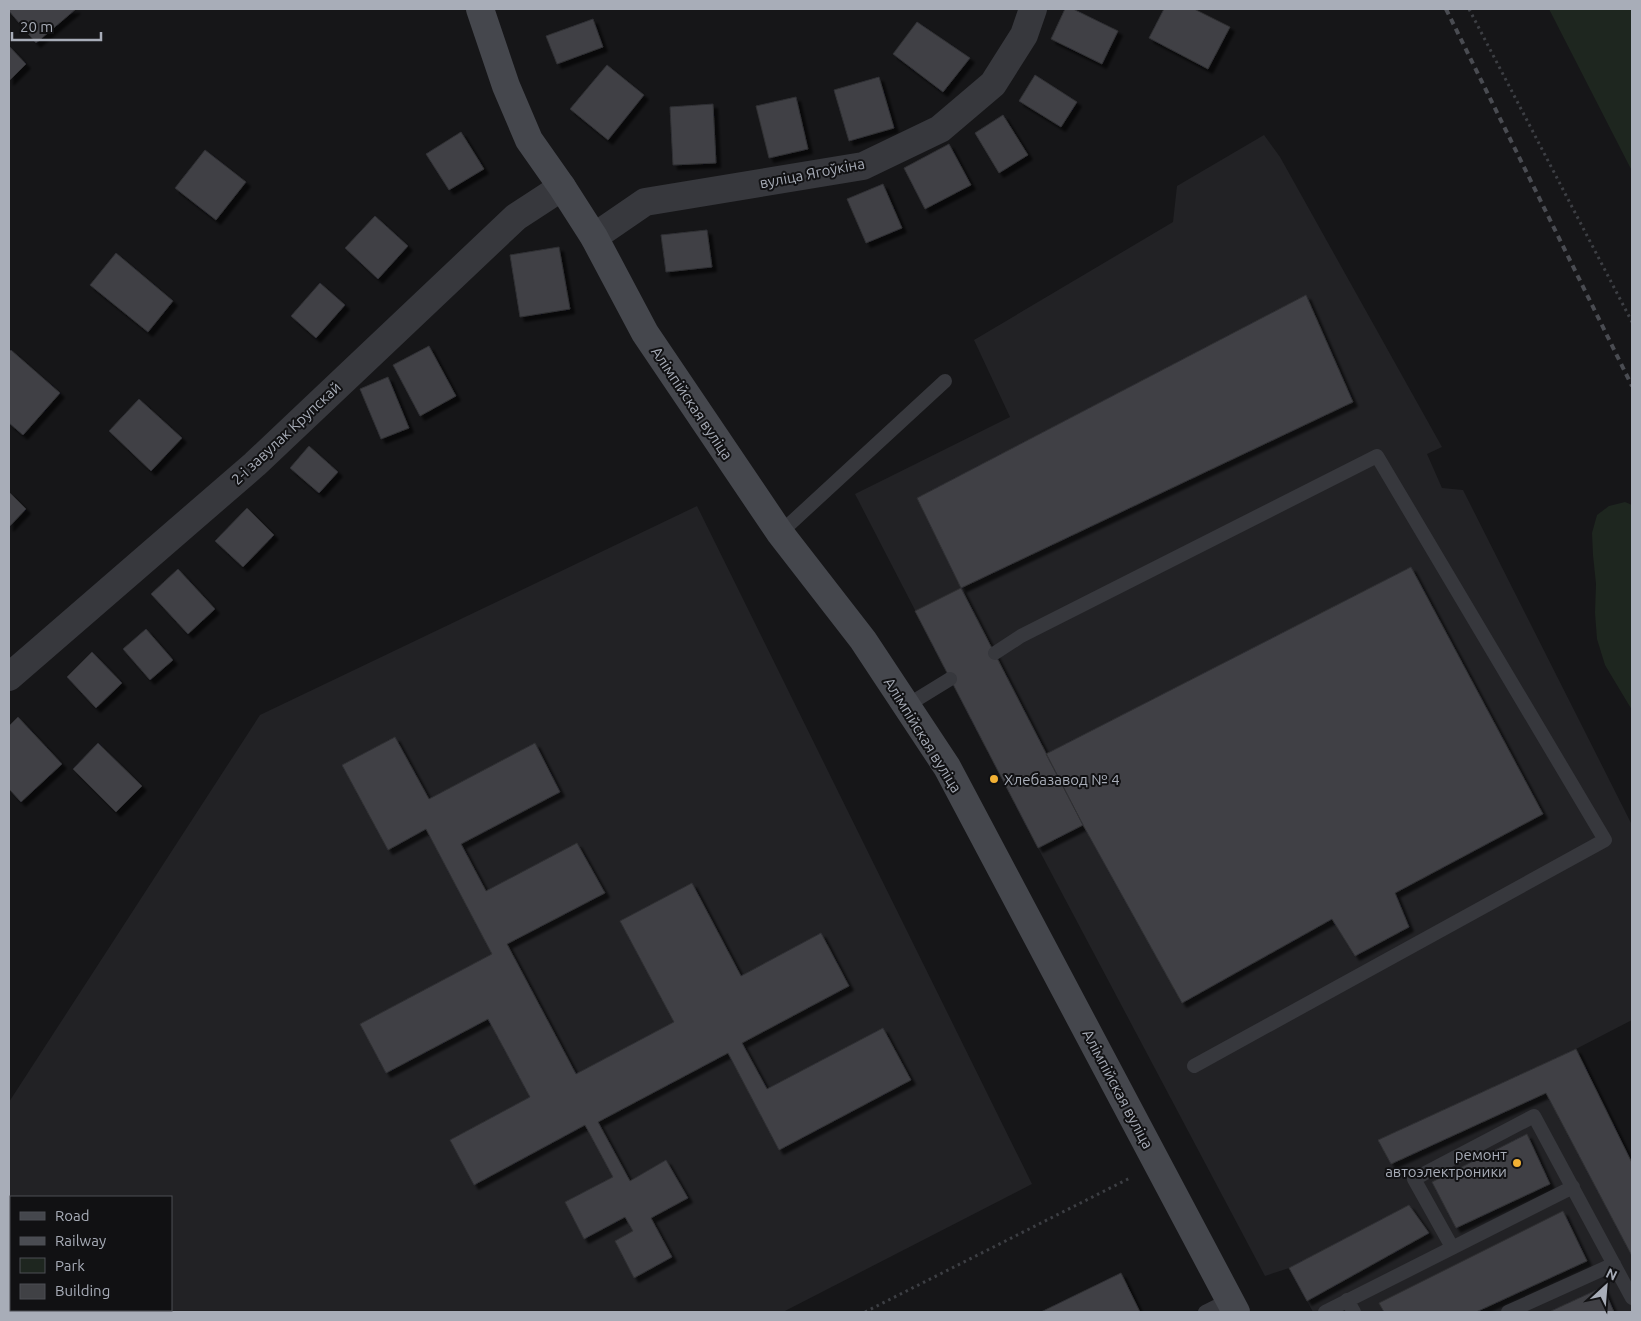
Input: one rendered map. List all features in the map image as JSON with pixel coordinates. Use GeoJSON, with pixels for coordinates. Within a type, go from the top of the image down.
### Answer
{"type":"FeatureCollection","features":[{"type":"Feature","properties":{"kind":"street"},"geometry":{"type":"LineString","coordinates":[[480,9],[506,86],[529,140],[562,187]]}},
{"type":"Feature","properties":{"kind":"street","name":"вуліца Ягоўкіна"},"geometry":{"type":"LineString","coordinates":[[594,237],[645,202],[863,166],[940,129],[993,84],[1024,35],[1033,9]]}},
{"type":"Feature","properties":{"kind":"street","name":"Алімпійская вуліца"},"geometry":{"type":"LineString","coordinates":[[562,187],[594,237],[645,333],[780,534],[863,640],[947,767],[1233,1306]]}},
{"type":"Feature","properties":{"kind":"street","name":"2-і завулак Крупскай"},"geometry":{"type":"LineString","coordinates":[[9,677],[255,464],[516,217],[562,187]]}},
{"type":"Feature","properties":{"kind":"lane"},"geometry":{"type":"LineString","coordinates":[[780,534],[945,381]]}},
{"type":"Feature","properties":{"kind":"lane"},"geometry":{"type":"LineString","coordinates":[[995,653],[1021,636],[1377,456],[1604,840],[1194,1066]]}},
{"type":"Feature","properties":{"kind":"lane"},"geometry":{"type":"LineString","coordinates":[[906,706],[950,679]]}},
{"type":"Feature","properties":{"kind":"lane"},"geometry":{"type":"LineString","coordinates":[[1452,1247],[1414,1179],[1534,1116],[1632,1298]]}},
{"type":"Feature","properties":{"kind":"lane"},"geometry":{"type":"LineString","coordinates":[[1324,1312],[1573,1187]]}},
{"type":"Feature","properties":{"kind":"lane"},"geometry":{"type":"LineString","coordinates":[[1508,1312],[1614,1264]]}},
{"type":"Feature","properties":{"kind":"lane"},"geometry":{"type":"LineString","coordinates":[[1347,1300],[1354,1312]]}},
{"type":"Feature","properties":{"kind":"lane"},"geometry":{"type":"LineString","coordinates":[[1205,1312],[1233,1306]]}},
{"type":"Feature","properties":{"kind":"path"},"geometry":{"type":"LineString","coordinates":[[1469,9],[1632,322]]}},
{"type":"Feature","properties":{"kind":"path"},"geometry":{"type":"LineString","coordinates":[[865,1312],[1130,1178]]}},
{"type":"Feature","properties":{"kind":"shaded area","name":"Хлебазавод № 4"},"geometry":{"type":"Polygon","coordinates":[[[1264,135],[1280,157],[1442,447],[1427,454],[1442,488],[1463,490],[1631,823],[1632,1020],[1576,1049],[1632,1163],[1632,1312],[1313,1312],[1289,1268],[1265,1276],[1038,848],[855,494],[1010,417],[974,340],[1173,222],[1177,186],[1264,135]]]}},
{"type":"Feature","properties":{"kind":"shaded area"},"geometry":{"type":"Polygon","coordinates":[[[697,506],[1032,1184],[783,1312],[74,1312],[172,1311],[172,1196],[10,1196],[10,1203],[9,1102],[260,715],[697,506]]]}},
{"type":"Feature","properties":{"kind":"green space"},"geometry":{"type":"Polygon","coordinates":[[[1549,9],[1632,9],[1632,171],[1549,9]]]}},
{"type":"Feature","properties":{"kind":"green space"},"geometry":{"type":"Polygon","coordinates":[[[1625,502],[1632,505],[1632,710],[1605,665],[1597,639],[1595,613],[1596,584],[1592,533],[1597,515],[1609,506],[1625,502]]]}},
{"type":"Feature","properties":{"kind":"building"},"geometry":{"type":"Polygon","coordinates":[[[9,9],[76,9],[36,43],[9,9]]]}},
{"type":"Feature","properties":{"kind":"building"},"geometry":{"type":"Polygon","coordinates":[[[1065,9],[1073,9],[1118,31],[1102,64],[1051,39],[1065,9]]]}},
{"type":"Feature","properties":{"kind":"building"},"geometry":{"type":"Polygon","coordinates":[[[1164,9],[1194,9],[1230,27],[1208,69],[1149,38],[1164,9]]]}},
{"type":"Feature","properties":{"kind":"building"},"geometry":{"type":"Polygon","coordinates":[[[593,19],[603,47],[557,64],[546,36],[593,19]]]}},
{"type":"Feature","properties":{"kind":"building"},"geometry":{"type":"Polygon","coordinates":[[[917,22],[970,58],[943,92],[893,54],[917,22]]]}},
{"type":"Feature","properties":{"kind":"building"},"geometry":{"type":"Polygon","coordinates":[[[9,46],[26,64],[9,81],[9,46]]]}},
{"type":"Feature","properties":{"kind":"building"},"geometry":{"type":"Polygon","coordinates":[[[607,65],[644,95],[608,140],[570,109],[607,65]]]}},
{"type":"Feature","properties":{"kind":"building"},"geometry":{"type":"Polygon","coordinates":[[[1035,75],[1077,102],[1061,127],[1019,101],[1035,75]]]}},
{"type":"Feature","properties":{"kind":"building"},"geometry":{"type":"Polygon","coordinates":[[[879,77],[894,128],[849,141],[834,90],[879,77]]]}},
{"type":"Feature","properties":{"kind":"building"},"geometry":{"type":"Polygon","coordinates":[[[796,97],[808,149],[769,158],[756,106],[796,97]]]}},
{"type":"Feature","properties":{"kind":"building"},"geometry":{"type":"Polygon","coordinates":[[[713,104],[716,163],[673,165],[670,107],[713,104]]]}},
{"type":"Feature","properties":{"kind":"building"},"geometry":{"type":"Polygon","coordinates":[[[1003,115],[1028,155],[999,173],[975,133],[1003,115]]]}},
{"type":"Feature","properties":{"kind":"building"},"geometry":{"type":"Polygon","coordinates":[[[461,132],[484,169],[449,190],[426,154],[461,132]]]}},
{"type":"Feature","properties":{"kind":"building"},"geometry":{"type":"Polygon","coordinates":[[[949,144],[971,185],[925,209],[904,168],[949,144]]]}},
{"type":"Feature","properties":{"kind":"building"},"geometry":{"type":"Polygon","coordinates":[[[205,150],[246,182],[216,220],[175,188],[205,150]]]}},
{"type":"Feature","properties":{"kind":"building"},"geometry":{"type":"Polygon","coordinates":[[[883,184],[902,228],[866,243],[847,199],[883,184]]]}},
{"type":"Feature","properties":{"kind":"building"},"geometry":{"type":"Polygon","coordinates":[[[375,216],[408,246],[378,279],[345,248],[375,216]]]}},
{"type":"Feature","properties":{"kind":"building"},"geometry":{"type":"Polygon","coordinates":[[[707,230],[712,267],[666,272],[661,235],[707,230]]]}},
{"type":"Feature","properties":{"kind":"building"},"geometry":{"type":"Polygon","coordinates":[[[559,247],[570,309],[520,317],[510,255],[559,247]]]}},
{"type":"Feature","properties":{"kind":"building"},"geometry":{"type":"Polygon","coordinates":[[[116,253],[173,301],[148,332],[90,285],[116,253]]]}},
{"type":"Feature","properties":{"kind":"building"},"geometry":{"type":"Polygon","coordinates":[[[320,283],[345,305],[316,338],[291,316],[320,283]]]}},
{"type":"Feature","properties":{"kind":"building"},"geometry":{"type":"Polygon","coordinates":[[[1306,295],[1353,402],[961,588],[917,498],[1306,295]]]}},
{"type":"Feature","properties":{"kind":"building"},"geometry":{"type":"Polygon","coordinates":[[[429,346],[456,396],[420,416],[393,365],[429,346]]]}},
{"type":"Feature","properties":{"kind":"building"},"geometry":{"type":"Polygon","coordinates":[[[11,350],[60,393],[23,435],[9,423],[9,352],[11,350]]]}},
{"type":"Feature","properties":{"kind":"building"},"geometry":{"type":"Polygon","coordinates":[[[388,377],[409,428],[381,439],[360,389],[388,377]]]}},
{"type":"Feature","properties":{"kind":"building"},"geometry":{"type":"Polygon","coordinates":[[[139,399],[182,438],[151,471],[109,431],[139,399]]]}},
{"type":"Feature","properties":{"kind":"building"},"geometry":{"type":"Polygon","coordinates":[[[309,446],[338,472],[319,493],[290,468],[309,446]]]}},
{"type":"Feature","properties":{"kind":"building"},"geometry":{"type":"Polygon","coordinates":[[[9,492],[26,509],[9,527],[9,492]]]}},
{"type":"Feature","properties":{"kind":"building"},"geometry":{"type":"Polygon","coordinates":[[[247,508],[274,535],[243,567],[215,541],[247,508]]]}},
{"type":"Feature","properties":{"kind":"building"},"geometry":{"type":"Polygon","coordinates":[[[1411,567],[1543,814],[1395,893],[1409,927],[1355,956],[1332,919],[1182,1003],[1083,825],[1046,754],[1411,567]]]}},
{"type":"Feature","properties":{"kind":"building"},"geometry":{"type":"Polygon","coordinates":[[[178,569],[215,609],[188,634],[151,594],[178,569]]]}},
{"type":"Feature","properties":{"kind":"building","name":"Хлебазавод № 4"},"geometry":{"type":"Polygon","coordinates":[[[961,588],[1083,825],[1038,848],[915,611],[961,588]]]}},
{"type":"Feature","properties":{"kind":"building"},"geometry":{"type":"Polygon","coordinates":[[[146,629],[173,660],[150,680],[123,649],[146,629]]]}},
{"type":"Feature","properties":{"kind":"building"},"geometry":{"type":"Polygon","coordinates":[[[92,652],[122,683],[96,708],[67,677],[92,652]]]}},
{"type":"Feature","properties":{"kind":"building"},"geometry":{"type":"Polygon","coordinates":[[[18,717],[62,764],[21,802],[9,789],[9,726],[18,717]]]}},
{"type":"Feature","properties":{"kind":"building"},"geometry":{"type":"Polygon","coordinates":[[[395,737],[429,799],[535,743],[560,792],[461,844],[486,891],[577,843],[605,893],[507,944],[576,1074],[674,1022],[620,921],[692,883],[741,976],[821,933],[849,986],[742,1043],[767,1089],[883,1028],[911,1080],[779,1150],[728,1053],[598,1122],[630,1181],[666,1160],[688,1198],[651,1218],[672,1257],[634,1278],[615,1241],[633,1231],[625,1217],[584,1239],[565,1202],[613,1177],[585,1125],[474,1185],[450,1140],[530,1097],[488,1019],[386,1073],[360,1024],[492,954],[426,829],[388,850],[342,765],[395,737]]]}},
{"type":"Feature","properties":{"kind":"building"},"geometry":{"type":"Polygon","coordinates":[[[98,743],[142,786],[116,812],[73,769],[98,743]]]}},
{"type":"Feature","properties":{"kind":"building"},"geometry":{"type":"Polygon","coordinates":[[[1576,1049],[1632,1163],[1632,1256],[1546,1093],[1391,1164],[1378,1140],[1576,1049]]]}},
{"type":"Feature","properties":{"kind":"building"},"geometry":{"type":"Polygon","coordinates":[[[1527,1134],[1550,1184],[1456,1228],[1432,1182],[1527,1134]]]}},
{"type":"Feature","properties":{"kind":"building"},"geometry":{"type":"Polygon","coordinates":[[[1409,1205],[1429,1233],[1307,1301],[1289,1268],[1409,1205]]]}},
{"type":"Feature","properties":{"kind":"building"},"geometry":{"type":"Polygon","coordinates":[[[1563,1211],[1587,1261],[1476,1312],[1384,1312],[1379,1303],[1563,1211]]]}},
{"type":"Feature","properties":{"kind":"building"},"geometry":{"type":"Polygon","coordinates":[[[1121,1273],[1140,1312],[1041,1312],[1121,1273]]]}},
{"type":"Feature","properties":{"kind":"building"},"geometry":{"type":"Polygon","coordinates":[[[1603,1287],[1614,1312],[1549,1312],[1603,1287]]]}},
{"type":"Feature","properties":{"kind":"railway"},"geometry":{"type":"LineString","coordinates":[[1446,9],[1632,386]]}},
{"type":"Feature","properties":{"kind":"place","name":"Хлебазавод № 4"},"geometry":{"type":"Point","coordinates":[994,779]}},
{"type":"Feature","properties":{"kind":"place","name":"ремонт автоэлектроники"},"geometry":{"type":"Point","coordinates":[1517,1163]}}]}
